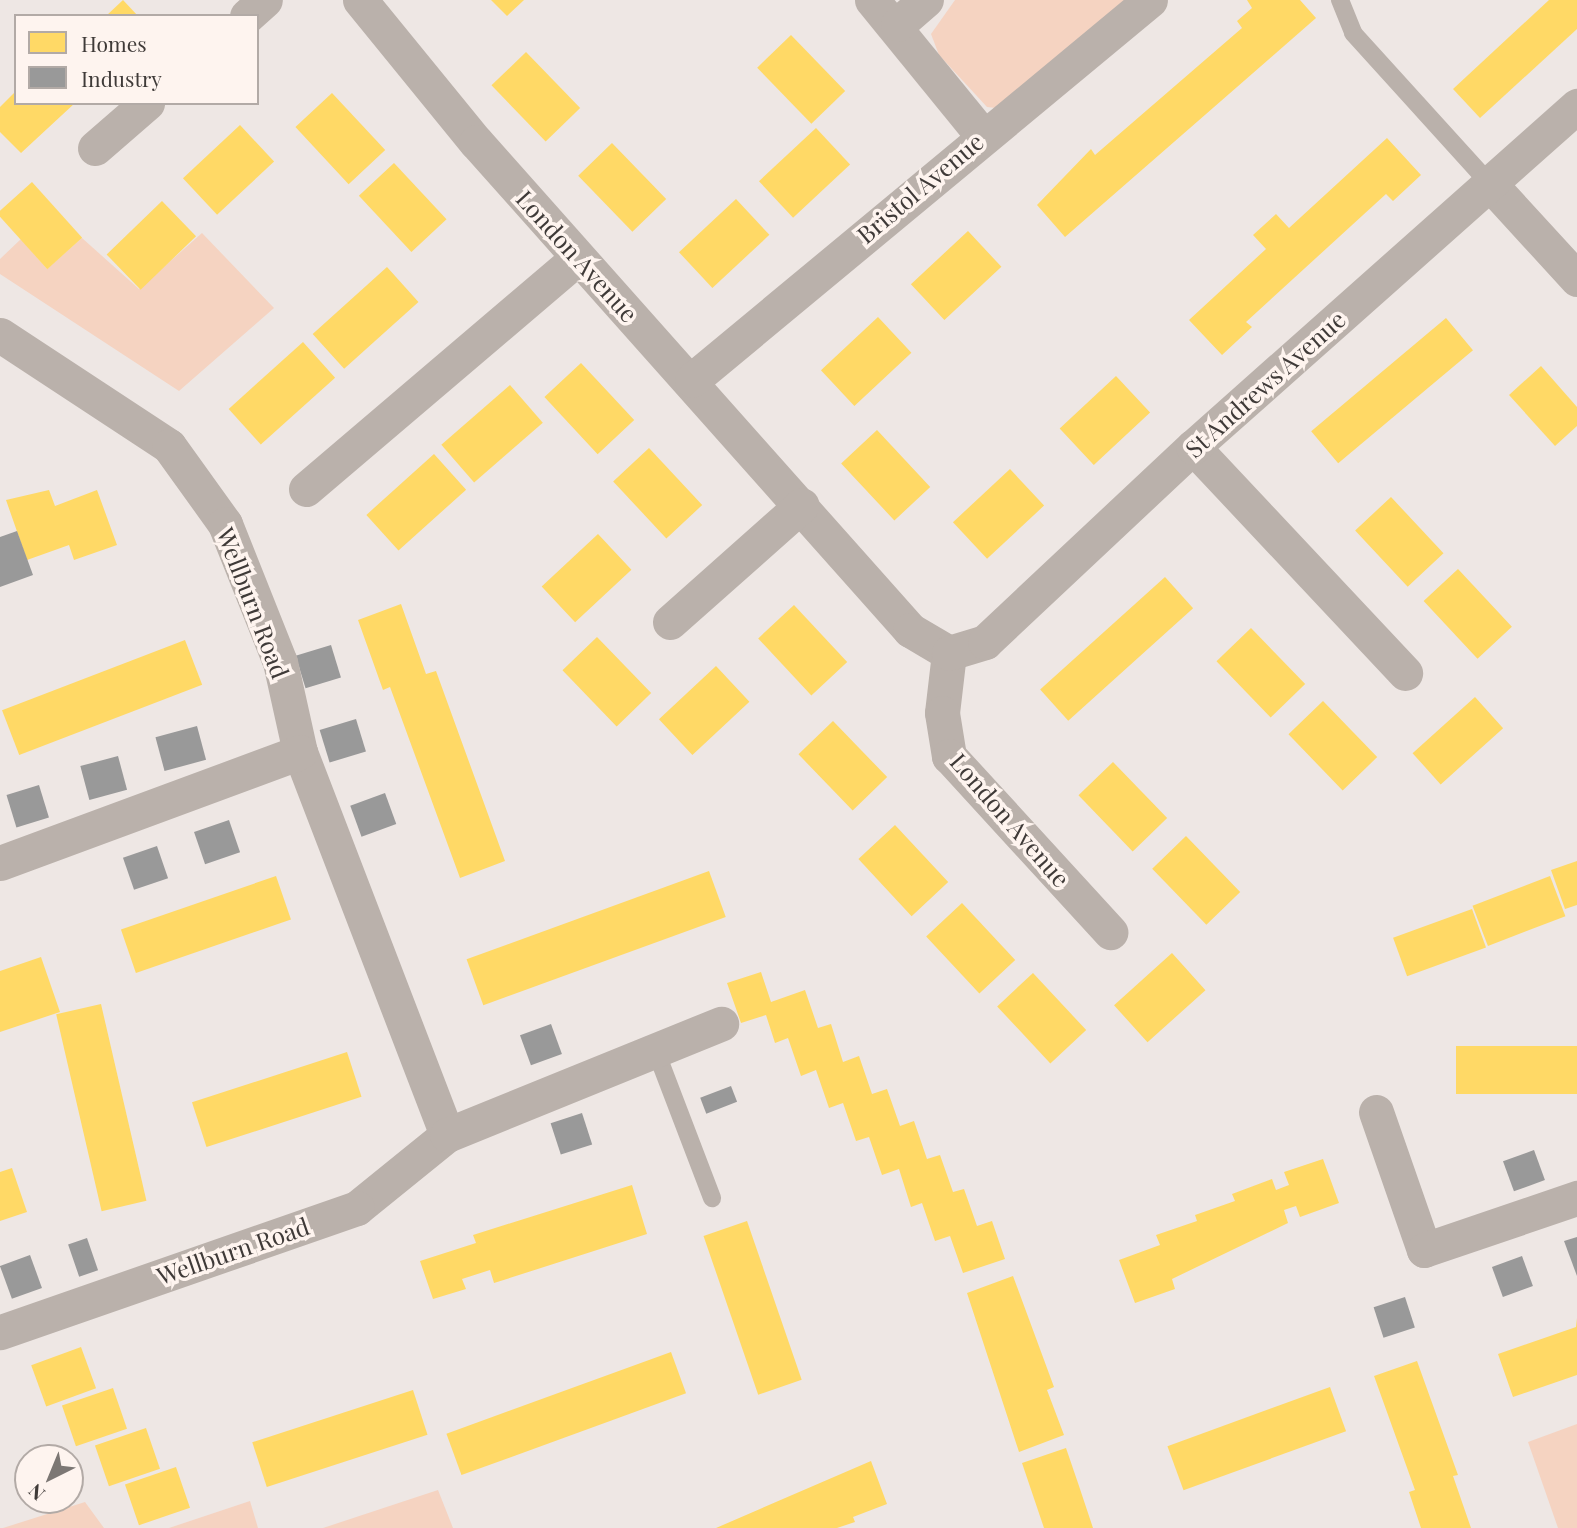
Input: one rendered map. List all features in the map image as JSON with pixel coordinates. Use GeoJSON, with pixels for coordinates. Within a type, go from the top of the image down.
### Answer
{"type":"FeatureCollection","features":[{"type":"Feature","properties":{"kind":"street"},"geometry":{"type":"LineString","coordinates":[[249,14],[265,0]]}},
{"type":"Feature","properties":{"kind":"street","name":"London Avenue"},"geometry":{"type":"LineString","coordinates":[[360,0],[577,258],[692,380],[910,630],[949,653],[942,713],[949,756],[1110,932]]}},
{"type":"Feature","properties":{"kind":"street"},"geometry":{"type":"LineString","coordinates":[[872,0],[898,24],[983,136]]}},
{"type":"Feature","properties":{"kind":"street"},"geometry":{"type":"LineString","coordinates":[[898,24],[926,0]]}},
{"type":"Feature","properties":{"kind":"street","name":"Bristol Avenue"},"geometry":{"type":"LineString","coordinates":[[692,380],[1150,0]]}},
{"type":"Feature","properties":{"kind":"street"},"geometry":{"type":"LineString","coordinates":[[95,148],[145,105]]}},
{"type":"Feature","properties":{"kind":"street","name":"St Andrews Avenue"},"geometry":{"type":"LineString","coordinates":[[949,653],[985,642],[1193,447],[1577,106]]}},
{"type":"Feature","properties":{"kind":"street"},"geometry":{"type":"LineString","coordinates":[[1490,184],[1577,279]]}},
{"type":"Feature","properties":{"kind":"street"},"geometry":{"type":"LineString","coordinates":[[306,489],[577,258]]}},
{"type":"Feature","properties":{"kind":"street","name":"Wellburn Road"},"geometry":{"type":"LineString","coordinates":[[4,345],[169,446],[225,524],[280,662],[300,752],[447,1135]]}},
{"type":"Feature","properties":{"kind":"street"},"geometry":{"type":"LineString","coordinates":[[1193,447],[1405,673]]}},
{"type":"Feature","properties":{"kind":"street"},"geometry":{"type":"LineString","coordinates":[[670,622],[802,505]]}},
{"type":"Feature","properties":{"kind":"street"},"geometry":{"type":"LineString","coordinates":[[0,863],[300,752]]}},
{"type":"Feature","properties":{"kind":"street","name":"Wellburn Road"},"geometry":{"type":"LineString","coordinates":[[0,1332],[357,1208],[447,1135],[654,1046],[721,1024]]}},
{"type":"Feature","properties":{"kind":"street"},"geometry":{"type":"LineString","coordinates":[[1376,1111],[1424,1250],[1577,1198]]}},
{"type":"Feature","properties":{"kind":"lane"},"geometry":{"type":"LineString","coordinates":[[1340,0],[1353,33],[1490,184]]}},
{"type":"Feature","properties":{"kind":"lane"},"geometry":{"type":"LineString","coordinates":[[654,1046],[712,1198]]}},
{"type":"Feature","properties":{"kind":"shaded area"},"geometry":{"type":"Polygon","coordinates":[[[955,0],[1128,0],[1005,109],[987,107],[939,55],[931,34],[955,0]]]}},
{"type":"Feature","properties":{"kind":"shaded area"},"geometry":{"type":"Polygon","coordinates":[[[202,233],[274,308],[179,391],[0,274],[0,259],[21,239],[47,269],[82,238],[139,289],[202,233]]]}},
{"type":"Feature","properties":{"kind":"shaded area"},"geometry":{"type":"Polygon","coordinates":[[[1577,1424],[1577,1528],[1558,1528],[1528,1442],[1577,1424]]]}},
{"type":"Feature","properties":{"kind":"shaded area"},"geometry":{"type":"Polygon","coordinates":[[[438,1490],[453,1528],[323,1528],[438,1490]]]}},
{"type":"Feature","properties":{"kind":"shaded area"},"geometry":{"type":"Polygon","coordinates":[[[250,1501],[258,1528],[169,1528],[250,1501]]]}},
{"type":"Feature","properties":{"kind":"shaded area"},"geometry":{"type":"Polygon","coordinates":[[[84,1502],[104,1528],[3,1528],[47,1514],[84,1514],[84,1502]]]}},
{"type":"Feature","properties":{"kind":"building: Homes"},"geometry":{"type":"Polygon","coordinates":[[[123,0],[136,14],[108,14],[123,0]]]}},
{"type":"Feature","properties":{"kind":"building: Homes"},"geometry":{"type":"Polygon","coordinates":[[[491,0],[524,0],[507,16],[491,0]]]}},
{"type":"Feature","properties":{"kind":"building: Homes"},"geometry":{"type":"Polygon","coordinates":[[[1247,0],[1300,0],[1316,18],[1065,237],[1037,205],[1091,149],[1095,155],[1242,28],[1237,21],[1252,8],[1247,0]]]}},
{"type":"Feature","properties":{"kind":"building: Homes"},"geometry":{"type":"Polygon","coordinates":[[[1549,0],[1577,0],[1577,29],[1480,118],[1453,89],[1549,0]]]}},
{"type":"Feature","properties":{"kind":"building: Homes"},"geometry":{"type":"Polygon","coordinates":[[[791,35],[845,91],[811,124],[757,68],[791,35]]]}},
{"type":"Feature","properties":{"kind":"building: Homes"},"geometry":{"type":"Polygon","coordinates":[[[526,52],[580,108],[546,141],[491,85],[526,52]]]}},
{"type":"Feature","properties":{"kind":"building: Homes"},"geometry":{"type":"Polygon","coordinates":[[[14,93],[14,105],[73,105],[21,153],[0,132],[0,107],[14,93]]]}},
{"type":"Feature","properties":{"kind":"building: Homes"},"geometry":{"type":"Polygon","coordinates":[[[332,93],[385,150],[349,184],[295,127],[332,93]]]}},
{"type":"Feature","properties":{"kind":"building: Homes"},"geometry":{"type":"Polygon","coordinates":[[[240,125],[274,162],[217,215],[183,178],[240,125]]]}},
{"type":"Feature","properties":{"kind":"building: Homes"},"geometry":{"type":"Polygon","coordinates":[[[816,128],[850,165],[793,218],[759,181],[816,128]]]}},
{"type":"Feature","properties":{"kind":"building: Homes"},"geometry":{"type":"Polygon","coordinates":[[[1387,138],[1421,175],[1393,201],[1386,194],[1246,322],[1252,327],[1222,355],[1189,320],[1266,249],[1253,235],[1276,214],[1289,228],[1387,138]]]}},
{"type":"Feature","properties":{"kind":"building: Homes"},"geometry":{"type":"Polygon","coordinates":[[[612,143],[666,199],[632,232],[578,176],[612,143]]]}},
{"type":"Feature","properties":{"kind":"building: Homes"},"geometry":{"type":"Polygon","coordinates":[[[394,163],[447,219],[411,252],[359,196],[394,163]]]}},
{"type":"Feature","properties":{"kind":"building: Homes"},"geometry":{"type":"Polygon","coordinates":[[[32,182],[82,238],[47,269],[0,217],[0,211],[32,182]]]}},
{"type":"Feature","properties":{"kind":"building: Homes"},"geometry":{"type":"Polygon","coordinates":[[[736,199],[769,235],[712,288],[679,252],[736,199]]]}},
{"type":"Feature","properties":{"kind":"building: Homes"},"geometry":{"type":"Polygon","coordinates":[[[162,201],[196,236],[141,290],[107,254],[162,201]]]}},
{"type":"Feature","properties":{"kind":"building: Homes"},"geometry":{"type":"Polygon","coordinates":[[[968,231],[1001,267],[944,320],[911,284],[968,231]]]}},
{"type":"Feature","properties":{"kind":"building: Homes"},"geometry":{"type":"Polygon","coordinates":[[[387,267],[418,302],[344,369],[313,334],[387,267]]]}},
{"type":"Feature","properties":{"kind":"building: Homes"},"geometry":{"type":"Polygon","coordinates":[[[878,317],[911,353],[854,406],[821,370],[878,317]]]}},
{"type":"Feature","properties":{"kind":"building: Homes"},"geometry":{"type":"Polygon","coordinates":[[[1446,318],[1473,350],[1338,463],[1311,431],[1446,318]]]}},
{"type":"Feature","properties":{"kind":"building: Homes"},"geometry":{"type":"Polygon","coordinates":[[[303,342],[335,378],[261,445],[229,409],[303,342]]]}},
{"type":"Feature","properties":{"kind":"building: Homes"},"geometry":{"type":"Polygon","coordinates":[[[581,363],[634,420],[598,454],[544,397],[581,363]]]}},
{"type":"Feature","properties":{"kind":"building: Homes"},"geometry":{"type":"Polygon","coordinates":[[[1541,366],[1577,407],[1577,426],[1555,446],[1509,395],[1541,366]]]}},
{"type":"Feature","properties":{"kind":"building: Homes"},"geometry":{"type":"Polygon","coordinates":[[[1116,376],[1150,413],[1094,465],[1060,429],[1116,376]]]}},
{"type":"Feature","properties":{"kind":"building: Homes"},"geometry":{"type":"Polygon","coordinates":[[[510,385],[543,423],[474,482],[441,445],[510,385]]]}},
{"type":"Feature","properties":{"kind":"building: Homes"},"geometry":{"type":"Polygon","coordinates":[[[877,430],[930,487],[894,520],[841,463],[877,430]]]}},
{"type":"Feature","properties":{"kind":"building: Homes"},"geometry":{"type":"Polygon","coordinates":[[[649,448],[702,505],[666,538],[613,481],[649,448]]]}},
{"type":"Feature","properties":{"kind":"building: Homes"},"geometry":{"type":"Polygon","coordinates":[[[434,454],[466,490],[398,551],[366,515],[434,454]]]}},
{"type":"Feature","properties":{"kind":"building: Homes"},"geometry":{"type":"Polygon","coordinates":[[[1010,469],[1044,506],[987,559],[953,522],[1010,469]]]}},
{"type":"Feature","properties":{"kind":"building: Homes"},"geometry":{"type":"Polygon","coordinates":[[[49,490],[55,506],[97,490],[117,545],[74,560],[69,545],[27,560],[6,500],[49,490]]]}},
{"type":"Feature","properties":{"kind":"building: Homes"},"geometry":{"type":"Polygon","coordinates":[[[1391,497],[1444,553],[1408,587],[1355,530],[1391,497]]]}},
{"type":"Feature","properties":{"kind":"building: Homes"},"geometry":{"type":"Polygon","coordinates":[[[598,534],[631,570],[575,622],[542,587],[598,534]]]}},
{"type":"Feature","properties":{"kind":"building: Homes"},"geometry":{"type":"Polygon","coordinates":[[[1458,569],[1512,627],[1478,659],[1424,601],[1458,569]]]}},
{"type":"Feature","properties":{"kind":"building: Homes"},"geometry":{"type":"Polygon","coordinates":[[[1165,577],[1193,608],[1068,721],[1040,689],[1165,577]]]}},
{"type":"Feature","properties":{"kind":"building: Homes"},"geometry":{"type":"Polygon","coordinates":[[[401,604],[426,674],[436,671],[505,861],[460,878],[390,687],[383,690],[358,620],[401,604]]]}},
{"type":"Feature","properties":{"kind":"building: Homes"},"geometry":{"type":"Polygon","coordinates":[[[794,605],[847,662],[811,695],[758,638],[794,605]]]}},
{"type":"Feature","properties":{"kind":"building: Homes"},"geometry":{"type":"Polygon","coordinates":[[[1251,628],[1305,684],[1271,717],[1216,661],[1251,628]]]}},
{"type":"Feature","properties":{"kind":"building: Homes"},"geometry":{"type":"Polygon","coordinates":[[[597,637],[651,693],[617,726],[562,670],[597,637]]]}},
{"type":"Feature","properties":{"kind":"building: Homes"},"geometry":{"type":"Polygon","coordinates":[[[185,640],[202,685],[19,755],[2,710],[185,640]]]}},
{"type":"Feature","properties":{"kind":"building: Homes"},"geometry":{"type":"Polygon","coordinates":[[[716,666],[749,702],[692,755],[659,719],[716,666]]]}},
{"type":"Feature","properties":{"kind":"building: Homes"},"geometry":{"type":"Polygon","coordinates":[[[1475,697],[1503,728],[1441,784],[1413,753],[1475,697]]]}},
{"type":"Feature","properties":{"kind":"building: Homes"},"geometry":{"type":"Polygon","coordinates":[[[1323,701],[1377,757],[1343,790],[1288,734],[1323,701]]]}},
{"type":"Feature","properties":{"kind":"building: Homes"},"geometry":{"type":"Polygon","coordinates":[[[833,721],[887,777],[853,810],[798,754],[833,721]]]}},
{"type":"Feature","properties":{"kind":"building: Homes"},"geometry":{"type":"Polygon","coordinates":[[[1113,762],[1167,818],[1133,851],[1078,795],[1113,762]]]}},
{"type":"Feature","properties":{"kind":"building: Homes"},"geometry":{"type":"Polygon","coordinates":[[[895,825],[948,882],[912,916],[858,859],[895,825]]]}},
{"type":"Feature","properties":{"kind":"building: Homes"},"geometry":{"type":"Polygon","coordinates":[[[1186,836],[1240,892],[1206,925],[1152,869],[1186,836]]]}},
{"type":"Feature","properties":{"kind":"building: Homes"},"geometry":{"type":"Polygon","coordinates":[[[1577,861],[1577,905],[1565,909],[1551,870],[1577,861]]]}},
{"type":"Feature","properties":{"kind":"building: Homes"},"geometry":{"type":"Polygon","coordinates":[[[709,871],[726,917],[483,1005],[467,959],[709,871]]]}},
{"type":"Feature","properties":{"kind":"building: Homes"},"geometry":{"type":"Polygon","coordinates":[[[276,876],[291,919],[136,973],[121,929],[276,876]]]}},
{"type":"Feature","properties":{"kind":"building: Homes"},"geometry":{"type":"Polygon","coordinates":[[[1550,876],[1565,916],[1488,946],[1473,906],[1550,876]]]}},
{"type":"Feature","properties":{"kind":"building: Homes"},"geometry":{"type":"Polygon","coordinates":[[[962,903],[1015,960],[979,993],[926,936],[962,903]]]}},
{"type":"Feature","properties":{"kind":"building: Homes"},"geometry":{"type":"Polygon","coordinates":[[[1472,909],[1486,948],[1407,976],[1393,938],[1472,909]]]}},
{"type":"Feature","properties":{"kind":"building: Homes"},"geometry":{"type":"Polygon","coordinates":[[[1172,953],[1205,990],[1147,1042],[1114,1005],[1172,953]]]}},
{"type":"Feature","properties":{"kind":"building: Homes"},"geometry":{"type":"Polygon","coordinates":[[[41,957],[60,1012],[0,1032],[0,971],[41,957]]]}},
{"type":"Feature","properties":{"kind":"building: Homes"},"geometry":{"type":"Polygon","coordinates":[[[761,972],[771,1002],[805,990],[818,1028],[831,1024],[843,1062],[859,1056],[872,1094],[887,1089],[900,1126],[914,1121],[927,1159],[940,1155],[953,1192],[964,1189],[977,1226],[992,1221],[1005,1259],[963,1273],[950,1236],[935,1241],[922,1203],[911,1207],[899,1169],[882,1175],[869,1137],[856,1141],[843,1103],[829,1108],[816,1070],[801,1076],[788,1038],[775,1043],[766,1015],[741,1023],[727,983],[761,972]]]}},
{"type":"Feature","properties":{"kind":"building: Homes"},"geometry":{"type":"Polygon","coordinates":[[[1033,973],[1086,1030],[1050,1063],[997,1006],[1033,973]]]}},
{"type":"Feature","properties":{"kind":"building: Homes"},"geometry":{"type":"Polygon","coordinates":[[[101,1004],[146,1201],[102,1211],[56,1014],[101,1004]]]}},
{"type":"Feature","properties":{"kind":"building: Homes"},"geometry":{"type":"Polygon","coordinates":[[[1456,1046],[1577,1046],[1577,1094],[1456,1094],[1456,1046]]]}},
{"type":"Feature","properties":{"kind":"building: Homes"},"geometry":{"type":"Polygon","coordinates":[[[347,1052],[362,1097],[207,1147],[192,1102],[347,1052]]]}},
{"type":"Feature","properties":{"kind":"building: Homes"},"geometry":{"type":"Polygon","coordinates":[[[1323,1159],[1339,1203],[1300,1217],[1296,1206],[1284,1210],[1288,1223],[1172,1279],[1175,1289],[1135,1303],[1119,1260],[1160,1245],[1156,1235],[1197,1221],[1195,1215],[1235,1201],[1232,1194],[1272,1179],[1276,1190],[1289,1185],[1284,1172],[1323,1159]]]}},
{"type":"Feature","properties":{"kind":"building: Homes"},"geometry":{"type":"Polygon","coordinates":[[[12,1168],[27,1212],[0,1221],[0,1172],[12,1168]]]}},
{"type":"Feature","properties":{"kind":"building: Homes"},"geometry":{"type":"Polygon","coordinates":[[[632,1185],[647,1234],[494,1283],[490,1270],[462,1279],[466,1289],[433,1299],[420,1261],[476,1243],[473,1235],[632,1185]]]}},
{"type":"Feature","properties":{"kind":"building: Homes"},"geometry":{"type":"Polygon","coordinates":[[[747,1221],[802,1380],[758,1395],[704,1236],[747,1221]]]}},
{"type":"Feature","properties":{"kind":"building: Homes"},"geometry":{"type":"Polygon","coordinates":[[[1013,1276],[1054,1387],[1047,1390],[1064,1435],[1019,1452],[967,1293],[1013,1276]]]}},
{"type":"Feature","properties":{"kind":"building: Homes"},"geometry":{"type":"Polygon","coordinates":[[[1577,1318],[1577,1375],[1513,1397],[1498,1354],[1576,1327],[1577,1318]]]}},
{"type":"Feature","properties":{"kind":"building: Homes"},"geometry":{"type":"Polygon","coordinates":[[[81,1347],[96,1388],[46,1406],[31,1365],[81,1347]]]}},
{"type":"Feature","properties":{"kind":"building: Homes"},"geometry":{"type":"Polygon","coordinates":[[[671,1352],[686,1393],[461,1475],[446,1434],[671,1352]]]}},
{"type":"Feature","properties":{"kind":"building: Homes"},"geometry":{"type":"Polygon","coordinates":[[[1417,1361],[1458,1475],[1453,1476],[1471,1528],[1421,1528],[1409,1492],[1415,1490],[1374,1376],[1417,1361]]]}},
{"type":"Feature","properties":{"kind":"building: Homes"},"geometry":{"type":"Polygon","coordinates":[[[1330,1387],[1346,1431],[1184,1490],[1167,1446],[1330,1387]]]}},
{"type":"Feature","properties":{"kind":"building: Homes"},"geometry":{"type":"Polygon","coordinates":[[[113,1388],[127,1429],[75,1444],[62,1406],[113,1388]]]}},
{"type":"Feature","properties":{"kind":"building: Homes"},"geometry":{"type":"Polygon","coordinates":[[[413,1390],[428,1435],[267,1487],[252,1442],[413,1390]]]}},
{"type":"Feature","properties":{"kind":"building: Homes"},"geometry":{"type":"Polygon","coordinates":[[[146,1428],[160,1469],[109,1486],[95,1446],[146,1428]]]}},
{"type":"Feature","properties":{"kind":"building: Homes"},"geometry":{"type":"Polygon","coordinates":[[[1066,1448],[1093,1528],[1044,1528],[1022,1463],[1066,1448]]]}},
{"type":"Feature","properties":{"kind":"building: Homes"},"geometry":{"type":"Polygon","coordinates":[[[871,1461],[887,1504],[853,1517],[855,1522],[837,1528],[716,1528],[871,1461]]]}},
{"type":"Feature","properties":{"kind":"building: Homes"},"geometry":{"type":"Polygon","coordinates":[[[176,1467],[190,1508],[139,1525],[125,1485],[176,1467]]]}},
{"type":"Feature","properties":{"kind":"building: Industry"},"geometry":{"type":"Polygon","coordinates":[[[17,531],[33,575],[0,587],[0,537],[17,531]]]}},
{"type":"Feature","properties":{"kind":"building: Industry"},"geometry":{"type":"Polygon","coordinates":[[[331,645],[341,678],[306,688],[296,656],[331,645]]]}},
{"type":"Feature","properties":{"kind":"building: Industry"},"geometry":{"type":"Polygon","coordinates":[[[356,719],[366,752],[330,763],[320,730],[356,719]]]}},
{"type":"Feature","properties":{"kind":"building: Industry"},"geometry":{"type":"Polygon","coordinates":[[[197,726],[206,760],[165,771],[155,737],[197,726]]]}},
{"type":"Feature","properties":{"kind":"building: Industry"},"geometry":{"type":"Polygon","coordinates":[[[118,756],[127,790],[89,800],[80,766],[118,756]]]}},
{"type":"Feature","properties":{"kind":"building: Industry"},"geometry":{"type":"Polygon","coordinates":[[[39,785],[49,818],[16,827],[6,795],[39,785]]]}},
{"type":"Feature","properties":{"kind":"building: Industry"},"geometry":{"type":"Polygon","coordinates":[[[385,793],[396,824],[362,837],[350,806],[385,793]]]}},
{"type":"Feature","properties":{"kind":"building: Industry"},"geometry":{"type":"Polygon","coordinates":[[[229,820],[240,852],[205,864],[194,832],[229,820]]]}},
{"type":"Feature","properties":{"kind":"building: Industry"},"geometry":{"type":"Polygon","coordinates":[[[157,846],[168,878],[134,890],[123,858],[157,846]]]}},
{"type":"Feature","properties":{"kind":"building: Industry"},"geometry":{"type":"Polygon","coordinates":[[[551,1024],[562,1054],[531,1065],[520,1035],[551,1024]]]}},
{"type":"Feature","properties":{"kind":"building: Industry"},"geometry":{"type":"Polygon","coordinates":[[[731,1086],[737,1102],[706,1114],[700,1098],[731,1086]]]}},
{"type":"Feature","properties":{"kind":"building: Industry"},"geometry":{"type":"Polygon","coordinates":[[[582,1113],[592,1144],[561,1155],[551,1123],[582,1113]]]}},
{"type":"Feature","properties":{"kind":"building: Industry"},"geometry":{"type":"Polygon","coordinates":[[[1534,1150],[1545,1180],[1514,1191],[1503,1161],[1534,1150]]]}},
{"type":"Feature","properties":{"kind":"building: Industry"},"geometry":{"type":"Polygon","coordinates":[[[1577,1237],[1577,1276],[1564,1241],[1577,1237]]]}},
{"type":"Feature","properties":{"kind":"building: Industry"},"geometry":{"type":"Polygon","coordinates":[[[87,1238],[98,1270],[79,1277],[68,1245],[87,1238]]]}},
{"type":"Feature","properties":{"kind":"building: Industry"},"geometry":{"type":"Polygon","coordinates":[[[30,1255],[42,1288],[12,1299],[0,1266],[30,1255]]]}},
{"type":"Feature","properties":{"kind":"building: Industry"},"geometry":{"type":"Polygon","coordinates":[[[1522,1256],[1533,1286],[1503,1297],[1492,1267],[1522,1256]]]}},
{"type":"Feature","properties":{"kind":"building: Industry"},"geometry":{"type":"Polygon","coordinates":[[[1405,1297],[1415,1327],[1384,1338],[1374,1307],[1405,1297]]]}}]}
